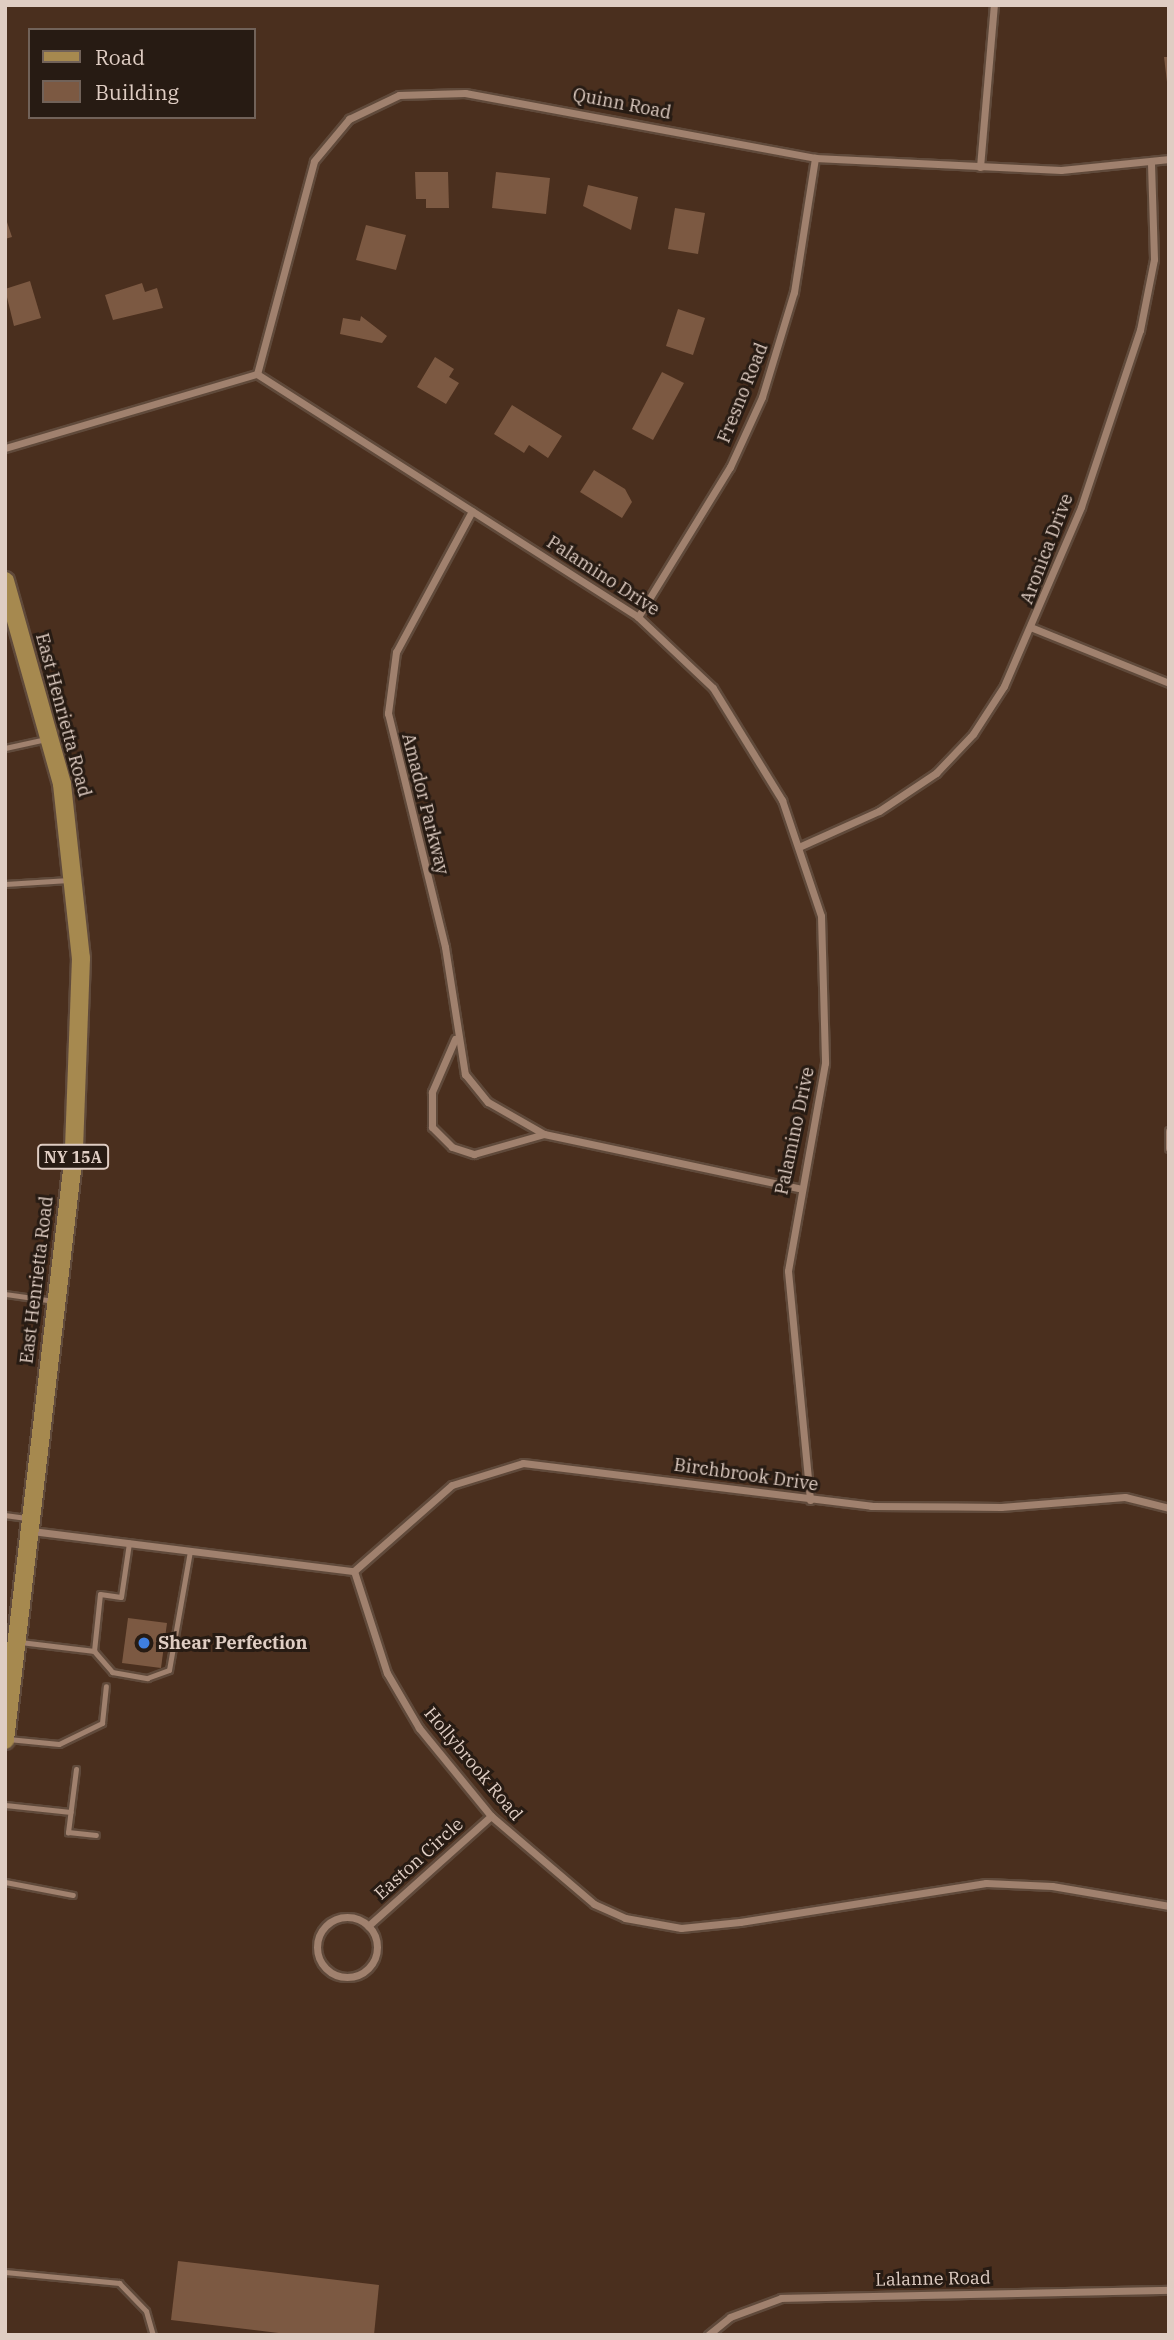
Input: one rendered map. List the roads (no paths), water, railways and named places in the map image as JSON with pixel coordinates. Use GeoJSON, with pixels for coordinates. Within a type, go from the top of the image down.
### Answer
{"type":"FeatureCollection","features":[{"type":"Feature","properties":{"kind":"main road","name":"East Henrietta Road"},"geometry":{"type":"LineString","coordinates":[[5,581],[49,738],[76,879],[80,1056],[56,1301],[30,1525],[13,1632],[6,1734]]}},
{"type":"Feature","properties":{"kind":"street"},"geometry":{"type":"LineString","coordinates":[[981,167],[994,5]]}},
{"type":"Feature","properties":{"kind":"street","name":"Quinn Road"},"geometry":{"type":"LineString","coordinates":[[257,374],[314,161],[330,136],[373,103],[430,91],[465,93],[815,158],[1061,170],[1169,159]]}},
{"type":"Feature","properties":{"kind":"street","name":"Fresno Road"},"geometry":{"type":"LineString","coordinates":[[638,617],[730,467],[762,397],[794,292],[815,158]]}},
{"type":"Feature","properties":{"kind":"street","name":"Aronica Drive"},"geometry":{"type":"LineString","coordinates":[[801,846],[879,811],[954,757],[989,711],[1033,628],[1081,507],[1146,306],[1154,259],[1151,162]]}},
{"type":"Feature","properties":{"kind":"street"},"geometry":{"type":"LineString","coordinates":[[5,448],[257,374]]}},
{"type":"Feature","properties":{"kind":"street","name":"Palamino Drive"},"geometry":{"type":"LineString","coordinates":[[257,374],[638,617],[713,688],[773,782],[801,846],[821,916],[827,1013],[821,1096],[798,1188],[788,1300],[810,1500]]}},
{"type":"Feature","properties":{"kind":"street","name":"Amador Parkway"},"geometry":{"type":"LineString","coordinates":[[472,511],[411,620],[388,681],[393,751],[445,947],[455,1039],[465,1074],[488,1102],[544,1133],[798,1188]]}},
{"type":"Feature","properties":{"kind":"street"},"geometry":{"type":"LineString","coordinates":[[1033,628],[1169,682]]}},
{"type":"Feature","properties":{"kind":"street","name":"Amador Parkway"},"geometry":{"type":"LineString","coordinates":[[455,1039],[432,1092],[432,1127],[452,1147],[474,1154],[544,1133]]}},
{"type":"Feature","properties":{"kind":"street"},"geometry":{"type":"LineString","coordinates":[[1169,1131],[1169,1147]]}},
{"type":"Feature","properties":{"kind":"street","name":"Birchbrook Drive"},"geometry":{"type":"LineString","coordinates":[[354,1571],[452,1485],[523,1463],[810,1500],[1001,1507],[1125,1497],[1169,1508]]}},
{"type":"Feature","properties":{"kind":"street"},"geometry":{"type":"LineString","coordinates":[[30,1525],[128,1543],[354,1571]]}},
{"type":"Feature","properties":{"kind":"street","name":"Hollybrook Road"},"geometry":{"type":"LineString","coordinates":[[354,1571],[401,1700],[491,1816],[594,1904],[655,1926],[740,1922],[986,1883],[1169,1906]]}},
{"type":"Feature","properties":{"kind":"street","name":"Easton Circle"},"geometry":{"type":"LineString","coordinates":[[368,1926],[491,1816]]}},
{"type":"Feature","properties":{"kind":"street"},"geometry":{"type":"LineString","coordinates":[[351,1917],[368,1926],[377,1943],[366,1970],[348,1977],[329,1971],[317,1946],[324,1928],[351,1917]]}},
{"type":"Feature","properties":{"kind":"street","name":"Lalanne Road"},"geometry":{"type":"LineString","coordinates":[[708,2335],[730,2317],[781,2298],[1169,2290]]}},
{"type":"Feature","properties":{"kind":"lane"},"geometry":{"type":"LineString","coordinates":[[5,748],[49,738]]}},
{"type":"Feature","properties":{"kind":"lane"},"geometry":{"type":"LineString","coordinates":[[5,884],[76,879]]}},
{"type":"Feature","properties":{"kind":"lane"},"geometry":{"type":"LineString","coordinates":[[5,1294],[56,1301]]}},
{"type":"Feature","properties":{"kind":"lane"},"geometry":{"type":"LineString","coordinates":[[5,1515],[30,1525]]}},
{"type":"Feature","properties":{"kind":"lane"},"geometry":{"type":"LineString","coordinates":[[94,1651],[100,1594],[121,1597],[128,1543]]}},
{"type":"Feature","properties":{"kind":"lane"},"geometry":{"type":"LineString","coordinates":[[13,1632],[94,1651],[112,1672],[147,1678],[169,1670],[190,1551]]}},
{"type":"Feature","properties":{"kind":"lane"},"geometry":{"type":"LineString","coordinates":[[6,1734],[59,1744],[102,1723],[106,1686]]}},
{"type":"Feature","properties":{"kind":"lane"},"geometry":{"type":"LineString","coordinates":[[76,1769],[68,1832],[96,1835]]}},
{"type":"Feature","properties":{"kind":"lane"},"geometry":{"type":"LineString","coordinates":[[5,1805],[71,1812]]}},
{"type":"Feature","properties":{"kind":"lane"},"geometry":{"type":"LineString","coordinates":[[5,1882],[73,1895]]}},
{"type":"Feature","properties":{"kind":"lane"},"geometry":{"type":"LineString","coordinates":[[5,2272],[119,2283],[146,2311],[153,2335]]}},
{"type":"Feature","properties":{"kind":"place","name":"Shear Perfection"},"geometry":{"type":"Point","coordinates":[144,1643]}}]}
